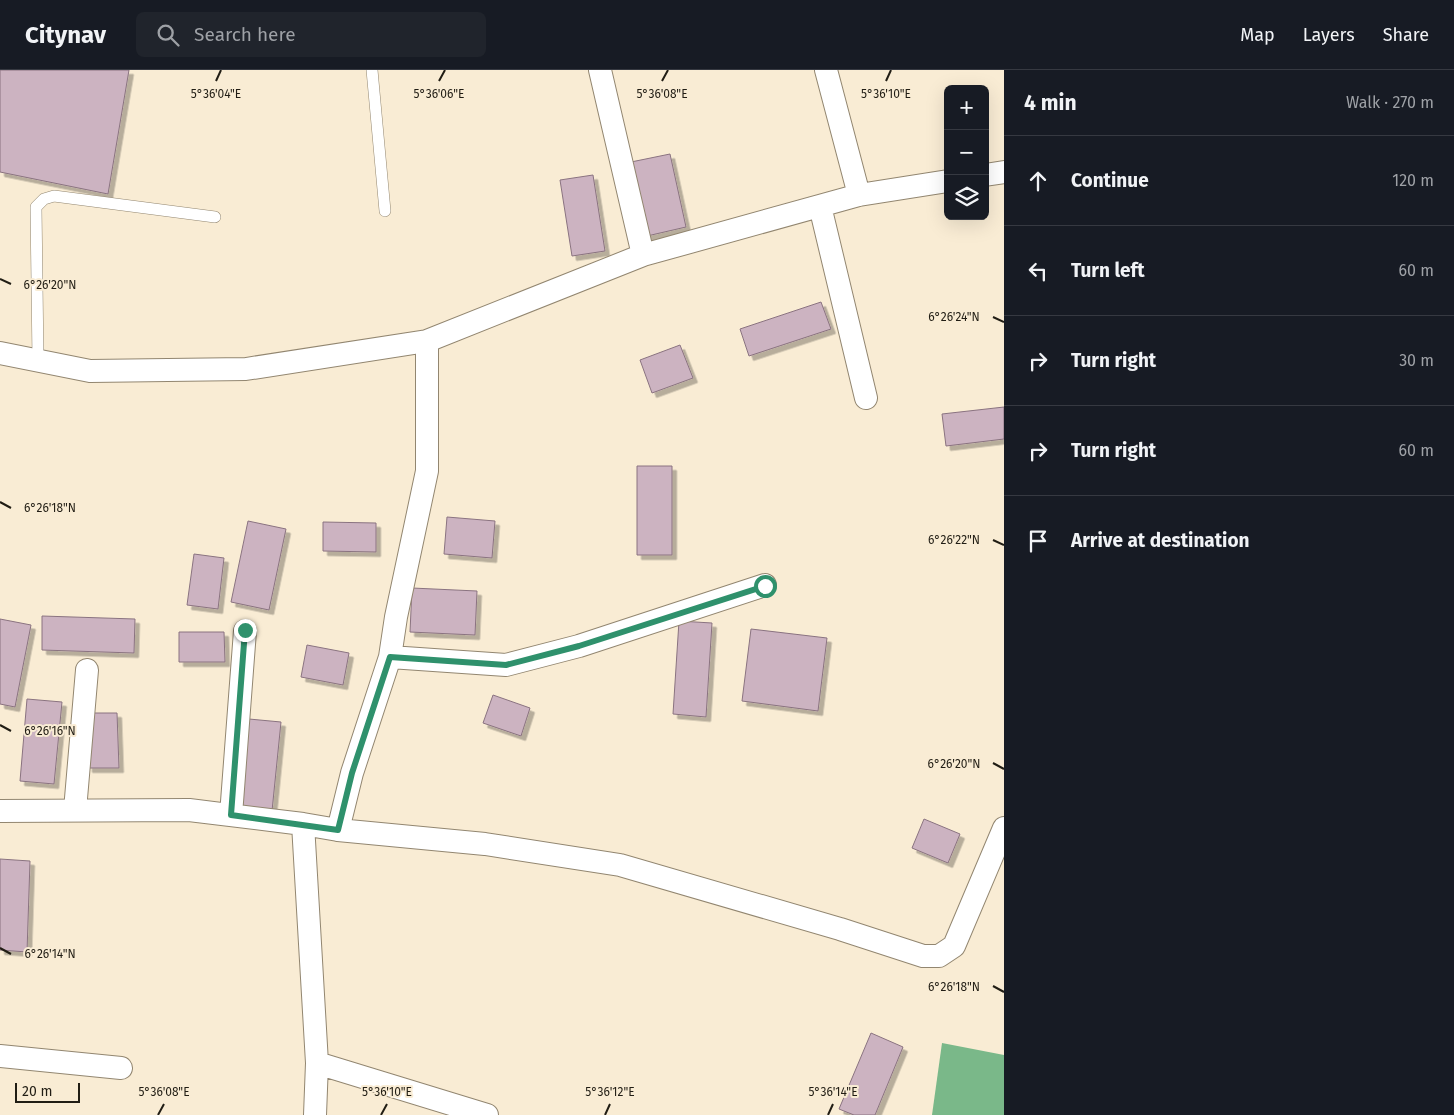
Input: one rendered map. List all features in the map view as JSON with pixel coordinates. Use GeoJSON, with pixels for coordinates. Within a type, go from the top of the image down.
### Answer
{"type":"FeatureCollection","features":[{"type":"Feature","properties":{"kind":"street"},"geometry":{"type":"LineString","coordinates":[[600,70],[643,255]]}},
{"type":"Feature","properties":{"kind":"street"},"geometry":{"type":"LineString","coordinates":[[826,70],[859,196]]}},
{"type":"Feature","properties":{"kind":"street"},"geometry":{"type":"LineString","coordinates":[[989,174],[1004,172]]}},
{"type":"Feature","properties":{"kind":"street"},"geometry":{"type":"LineString","coordinates":[[0,352],[90,371],[246,369],[427,341],[643,255],[859,196],[944,182]]}},
{"type":"Feature","properties":{"kind":"street"},"geometry":{"type":"LineString","coordinates":[[820,206],[866,398]]}},
{"type":"Feature","properties":{"kind":"street"},"geometry":{"type":"LineString","coordinates":[[338,830],[352,773],[390,657],[396,617],[428,470],[427,341]]}},
{"type":"Feature","properties":{"kind":"street"},"geometry":{"type":"LineString","coordinates":[[390,657],[506,665],[579,646],[765,586]]}},
{"type":"Feature","properties":{"kind":"street"},"geometry":{"type":"LineString","coordinates":[[231,815],[245,630]]}},
{"type":"Feature","properties":{"kind":"street"},"geometry":{"type":"LineString","coordinates":[[75,810],[86,670]]}},
{"type":"Feature","properties":{"kind":"street"},"geometry":{"type":"LineString","coordinates":[[0,811],[189,810],[338,830],[485,844],[620,865],[840,929],[922,956],[940,956],[954,946],[1004,828]]}},
{"type":"Feature","properties":{"kind":"street"},"geometry":{"type":"LineString","coordinates":[[303,824],[317,1063],[315,1115]]}},
{"type":"Feature","properties":{"kind":"street"},"geometry":{"type":"LineString","coordinates":[[0,1056],[121,1068]]}},
{"type":"Feature","properties":{"kind":"street"},"geometry":{"type":"LineString","coordinates":[[317,1063],[487,1115]]}},
{"type":"Feature","properties":{"kind":"lane"},"geometry":{"type":"LineString","coordinates":[[372,70],[385,211]]}},
{"type":"Feature","properties":{"kind":"lane"},"geometry":{"type":"LineString","coordinates":[[38,360],[36,207],[44,199],[54,196],[215,217]]}},
{"type":"Feature","properties":{"kind":"green space"},"geometry":{"type":"Polygon","coordinates":[[[942,1043],[1004,1055],[1004,1115],[932,1115],[942,1043]]]}},
{"type":"Feature","properties":{"kind":"building"},"geometry":{"type":"Polygon","coordinates":[[[0,70],[129,70],[108,194],[0,172],[0,70]]]}},
{"type":"Feature","properties":{"kind":"building"},"geometry":{"type":"Polygon","coordinates":[[[670,154],[686,227],[647,236],[631,162],[670,154]]]}},
{"type":"Feature","properties":{"kind":"building"},"geometry":{"type":"Polygon","coordinates":[[[593,175],[605,251],[572,256],[560,180],[593,175]]]}},
{"type":"Feature","properties":{"kind":"building"},"geometry":{"type":"Polygon","coordinates":[[[821,302],[831,329],[749,356],[740,329],[821,302]]]}},
{"type":"Feature","properties":{"kind":"building"},"geometry":{"type":"Polygon","coordinates":[[[680,345],[693,378],[652,393],[640,360],[680,345]]]}},
{"type":"Feature","properties":{"kind":"building"},"geometry":{"type":"Polygon","coordinates":[[[1004,407],[1004,439],[946,446],[942,414],[1004,407]]]}},
{"type":"Feature","properties":{"kind":"building"},"geometry":{"type":"Polygon","coordinates":[[[637,466],[672,466],[672,555],[637,555],[637,466]]]}},
{"type":"Feature","properties":{"kind":"building"},"geometry":{"type":"Polygon","coordinates":[[[447,517],[495,521],[492,558],[444,554],[447,517]]]}},
{"type":"Feature","properties":{"kind":"building"},"geometry":{"type":"Polygon","coordinates":[[[248,521],[286,529],[269,610],[231,602],[248,521]]]}},
{"type":"Feature","properties":{"kind":"building"},"geometry":{"type":"Polygon","coordinates":[[[323,522],[376,523],[376,552],[323,551],[323,522]]]}},
{"type":"Feature","properties":{"kind":"building"},"geometry":{"type":"Polygon","coordinates":[[[194,554],[224,558],[218,609],[187,605],[194,554]]]}},
{"type":"Feature","properties":{"kind":"building"},"geometry":{"type":"Polygon","coordinates":[[[412,588],[477,591],[475,635],[410,632],[412,588]]]}},
{"type":"Feature","properties":{"kind":"building"},"geometry":{"type":"Polygon","coordinates":[[[42,616],[135,619],[134,653],[42,650],[42,616]]]}},
{"type":"Feature","properties":{"kind":"building"},"geometry":{"type":"Polygon","coordinates":[[[0,619],[31,625],[15,707],[0,704],[0,619]]]}},
{"type":"Feature","properties":{"kind":"building"},"geometry":{"type":"Polygon","coordinates":[[[679,621],[712,623],[706,717],[673,714],[679,621]]]}},
{"type":"Feature","properties":{"kind":"building"},"geometry":{"type":"Polygon","coordinates":[[[751,629],[827,638],[818,711],[742,701],[751,629]]]}},
{"type":"Feature","properties":{"kind":"building"},"geometry":{"type":"Polygon","coordinates":[[[179,632],[224,632],[225,662],[179,662],[179,632]]]}},
{"type":"Feature","properties":{"kind":"building"},"geometry":{"type":"Polygon","coordinates":[[[307,645],[349,653],[343,685],[301,677],[307,645]]]}},
{"type":"Feature","properties":{"kind":"building"},"geometry":{"type":"Polygon","coordinates":[[[493,695],[530,708],[521,736],[483,723],[493,695]]]}},
{"type":"Feature","properties":{"kind":"building"},"geometry":{"type":"Polygon","coordinates":[[[27,699],[62,702],[54,784],[20,781],[27,699]]]}},
{"type":"Feature","properties":{"kind":"building"},"geometry":{"type":"Polygon","coordinates":[[[86,713],[117,713],[119,768],[88,768],[86,713]]]}},
{"type":"Feature","properties":{"kind":"building"},"geometry":{"type":"Polygon","coordinates":[[[249,719],[281,722],[272,811],[240,808],[249,719]]]}},
{"type":"Feature","properties":{"kind":"building"},"geometry":{"type":"Polygon","coordinates":[[[924,819],[960,834],[948,863],[912,848],[924,819]]]}},
{"type":"Feature","properties":{"kind":"building"},"geometry":{"type":"Polygon","coordinates":[[[0,859],[30,861],[27,952],[0,950],[0,859]]]}},
{"type":"Feature","properties":{"kind":"building"},"geometry":{"type":"Polygon","coordinates":[[[871,1033],[903,1047],[875,1115],[854,1115],[839,1109],[871,1033]]]}},
{"type":"Feature","properties":{"kind":"route"},"geometry":{"type":"LineString","coordinates":[[245,630],[231,815],[338,830],[352,773],[390,657],[506,665],[579,646],[765,586]]}}]}
